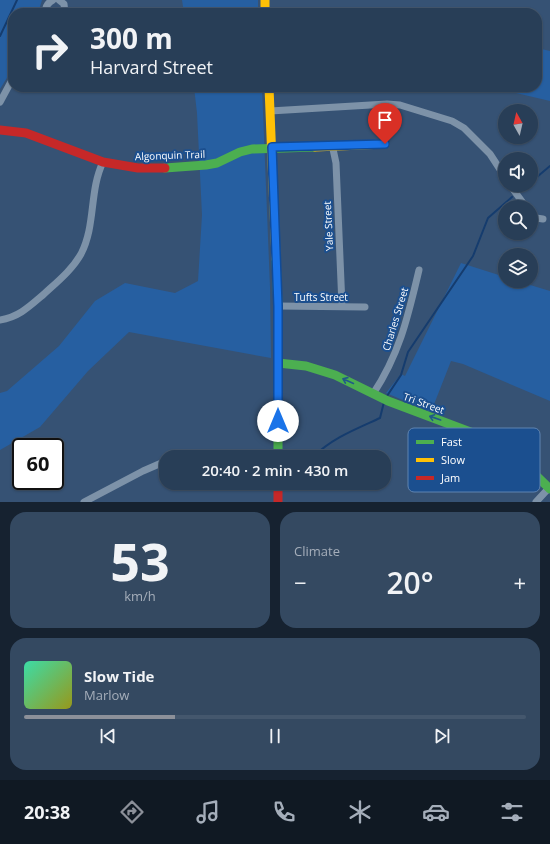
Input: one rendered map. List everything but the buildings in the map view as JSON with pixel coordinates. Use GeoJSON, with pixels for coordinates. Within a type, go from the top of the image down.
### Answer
{"type":"FeatureCollection","features":[{"type":"Feature","properties":{"kind":"street"},"geometry":{"type":"LineString","coordinates":[[46,8],[47,4],[53,0]]}},
{"type":"Feature","properties":{"kind":"street"},"geometry":{"type":"LineString","coordinates":[[59,0],[64,4],[64,8]]}},
{"type":"Feature","properties":{"kind":"street"},"geometry":{"type":"LineString","coordinates":[[0,102],[8,87]]}},
{"type":"Feature","properties":{"kind":"street"},"geometry":{"type":"LineString","coordinates":[[269,92],[278,306],[278,450]]}},
{"type":"Feature","properties":{"kind":"street"},"geometry":{"type":"LineString","coordinates":[[270,111],[387,104],[400,105],[452,121],[464,128],[490,154],[498,166]]}},
{"type":"Feature","properties":{"kind":"street","name":"Algonquin Trail"},"geometry":{"type":"LineString","coordinates":[[0,130],[43,138],[103,162],[128,167],[149,168],[217,163],[240,152],[252,149],[272,147],[385,144]]}},
{"type":"Feature","properties":{"kind":"street","name":"Yale Street"},"geometry":{"type":"LineString","coordinates":[[330,145],[333,149],[336,163],[342,306]]}},
{"type":"Feature","properties":{"kind":"street"},"geometry":{"type":"LineString","coordinates":[[0,320],[14,317],[28,308],[69,271],[80,256],[88,237],[97,176],[103,162]]}},
{"type":"Feature","properties":{"kind":"street"},"geometry":{"type":"LineString","coordinates":[[538,218],[543,219]]}},
{"type":"Feature","properties":{"kind":"street","name":"Charles Street"},"geometry":{"type":"LineString","coordinates":[[373,394],[385,376],[400,343],[419,270]]}},
{"type":"Feature","properties":{"kind":"street","name":"Tufts Street"},"geometry":{"type":"LineString","coordinates":[[278,306],[365,307]]}},
{"type":"Feature","properties":{"kind":"street","name":"Tri Street"},"geometry":{"type":"LineString","coordinates":[[278,363],[297,364],[316,369],[335,376],[385,400],[459,428]]}},
{"type":"Feature","properties":{"kind":"street"},"geometry":{"type":"LineString","coordinates":[[84,502],[159,464]]}},
{"type":"Feature","properties":{"kind":"street","name":"Tri Street"},"geometry":{"type":"LineString","coordinates":[[540,479],[550,488]]}},
{"type":"Feature","properties":{"kind":"street"},"geometry":{"type":"LineString","coordinates":[[536,502],[550,488]]}},
{"type":"Feature","properties":{"kind":"street"},"geometry":{"type":"LineString","coordinates":[[278,490],[278,502]]}},
{"type":"Feature","properties":{"kind":"shaded area"},"geometry":{"type":"Polygon","coordinates":[[[0,0],[42,0],[40,8],[8,8],[8,76],[0,89],[0,0]]]}},
{"type":"Feature","properties":{"kind":"shaded area"},"geometry":{"type":"Polygon","coordinates":[[[182,0],[258,0],[258,8],[183,8],[182,0]]]}},
{"type":"Feature","properties":{"kind":"shaded area"},"geometry":{"type":"Polygon","coordinates":[[[542,49],[550,51],[550,101],[516,93],[542,92],[542,49]]]}},
{"type":"Feature","properties":{"kind":"shaded area"},"geometry":{"type":"Polygon","coordinates":[[[195,92],[262,92],[270,287],[271,358],[129,332],[88,371],[40,427],[21,438],[12,438],[12,443],[0,450],[0,393],[7,391],[59,346],[95,301],[125,283],[175,293],[198,281],[202,215],[195,92]]]}},
{"type":"Feature","properties":{"kind":"shaded area"},"geometry":{"type":"Polygon","coordinates":[[[461,263],[498,275],[498,288],[538,287],[550,291],[550,401],[463,364],[451,361],[431,412],[386,393],[401,374],[405,376],[461,263]]]}},
{"type":"Feature","properties":{"kind":"waterway"},"geometry":{"type":"LineString","coordinates":[[13,8],[17,0]]}},
{"type":"Feature","properties":{"kind":"waterway"},"geometry":{"type":"LineString","coordinates":[[0,36],[8,19]]}},
{"type":"Feature","properties":{"kind":"waterway"},"geometry":{"type":"LineString","coordinates":[[538,176],[550,166]]}},
{"type":"Feature","properties":{"kind":"waterway"},"geometry":{"type":"LineString","coordinates":[[387,396],[401,375],[408,352],[473,256],[488,218],[512,197]]}},
{"type":"Feature","properties":{"kind":"waterway"},"geometry":{"type":"LineString","coordinates":[[320,450],[336,439],[380,418],[384,402]]}},
{"type":"Feature","properties":{"kind":"traffic: fast"},"geometry":{"type":"LineString","coordinates":[[165,168],[217,163],[240,152],[252,149],[315,147]]}},
{"type":"Feature","properties":{"kind":"traffic: fast"},"geometry":{"type":"LineString","coordinates":[[276,259],[278,306],[278,450]]}},
{"type":"Feature","properties":{"kind":"traffic: fast"},"geometry":{"type":"LineString","coordinates":[[278,363],[306,366],[335,375],[388,401],[460,428]]}},
{"type":"Feature","properties":{"kind":"traffic: fast"},"geometry":{"type":"LineString","coordinates":[[540,479],[550,489]]}},
{"type":"Feature","properties":{"kind":"traffic: slow"},"geometry":{"type":"LineString","coordinates":[[265,0],[265,8]]}},
{"type":"Feature","properties":{"kind":"traffic: slow"},"geometry":{"type":"LineString","coordinates":[[269,92],[276,259]]}},
{"type":"Feature","properties":{"kind":"traffic: slow"},"geometry":{"type":"LineString","coordinates":[[315,147],[385,144]]}},
{"type":"Feature","properties":{"kind":"traffic: jam"},"geometry":{"type":"LineString","coordinates":[[0,130],[26,133],[103,162],[138,168],[165,168]]}},
{"type":"Feature","properties":{"kind":"traffic: jam"},"geometry":{"type":"LineString","coordinates":[[278,490],[278,502]]}},
{"type":"Feature","properties":{"kind":"route"},"geometry":{"type":"LineString","coordinates":[[278,421],[278,306],[272,147],[385,144]]}}]}
